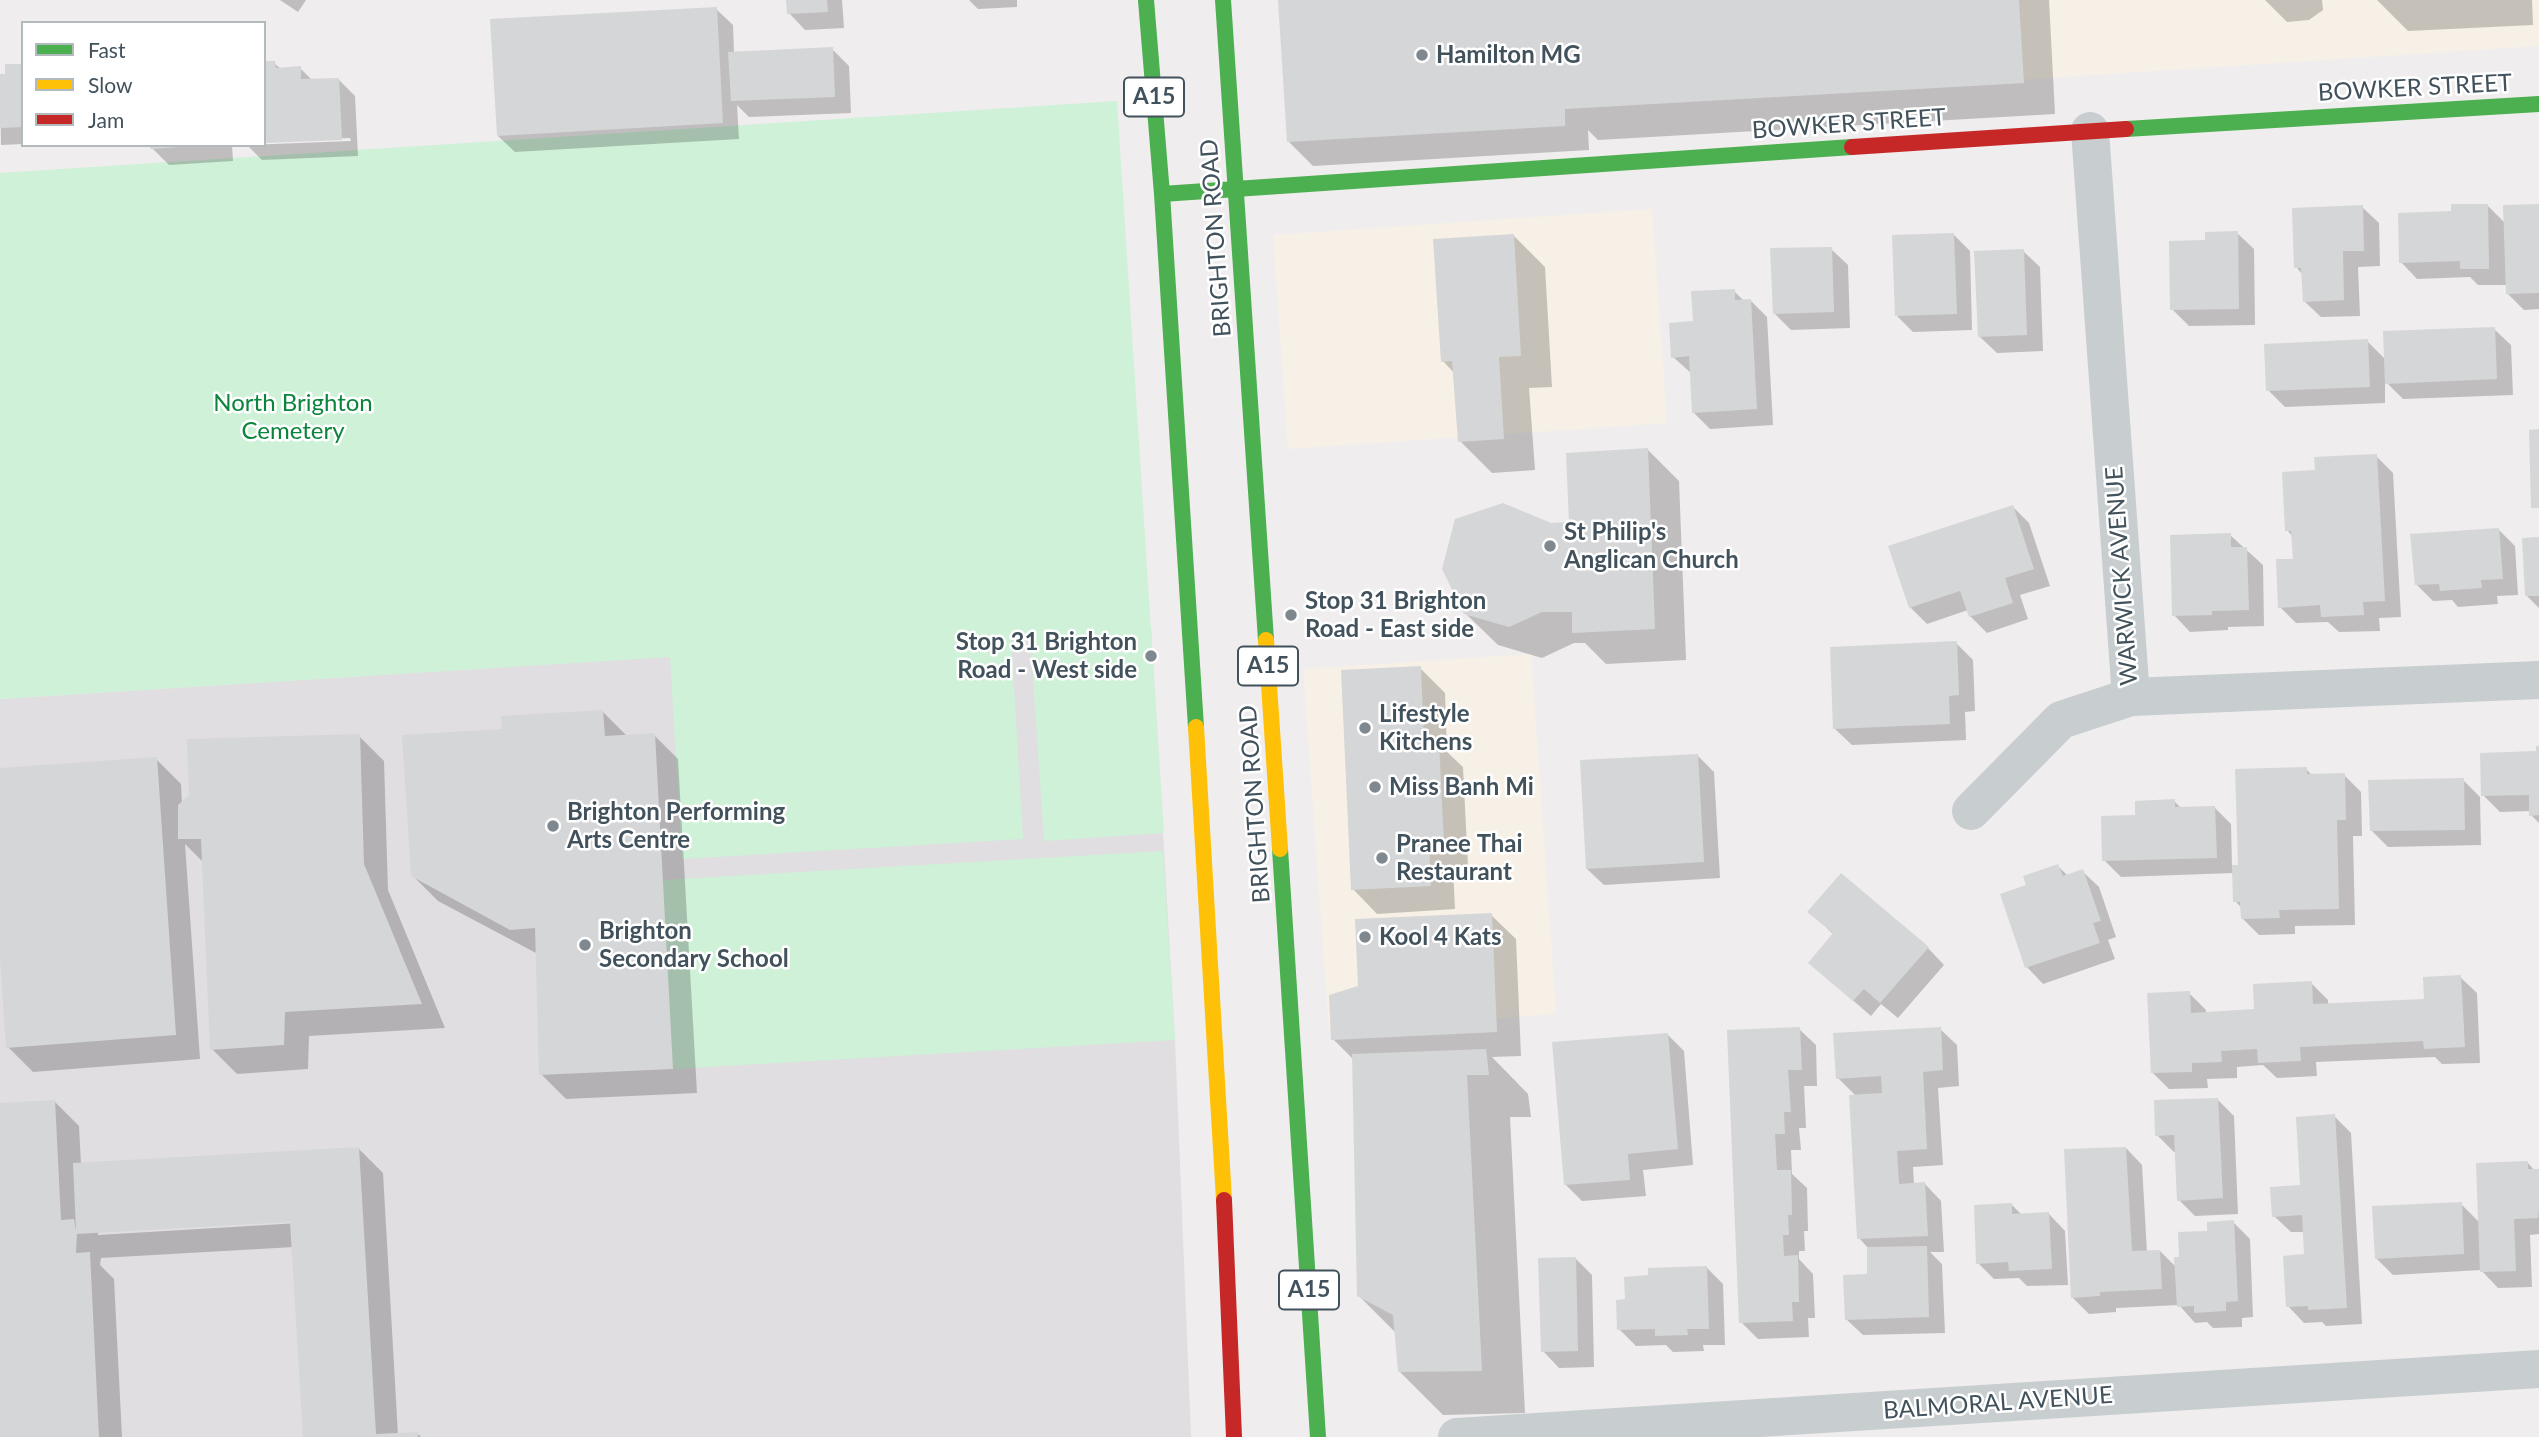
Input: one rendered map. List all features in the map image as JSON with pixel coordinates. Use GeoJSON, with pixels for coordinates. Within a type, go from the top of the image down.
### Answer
{"type":"FeatureCollection","features":[{"type":"Feature","properties":{"kind":"main road","name":"A15"},"geometry":{"type":"LineString","coordinates":[[1146,0],[1161,194],[1222,1147],[1234,1437]]}},
{"type":"Feature","properties":{"kind":"main road","name":"BRIGHTON ROAD"},"geometry":{"type":"LineString","coordinates":[[1223,0],[1318,1437]]}},
{"type":"Feature","properties":{"kind":"main road","name":"BOWKER STREET"},"geometry":{"type":"LineString","coordinates":[[1161,194],[2090,131],[2539,104]]}},
{"type":"Feature","properties":{"kind":"street","name":"WARWICK AVENUE"},"geometry":{"type":"LineString","coordinates":[[2090,131],[2130,697],[2539,680]]}},
{"type":"Feature","properties":{"kind":"street"},"geometry":{"type":"LineString","coordinates":[[1971,811],[2061,720],[2130,697]]}},
{"type":"Feature","properties":{"kind":"street","name":"BALMORAL AVENUE"},"geometry":{"type":"LineString","coordinates":[[1457,1437],[2539,1369]]}},
{"type":"Feature","properties":{"kind":"shaded area"},"geometry":{"type":"Polygon","coordinates":[[[1284,0],[2539,0],[2539,46],[1292,127],[1284,0]]]}},
{"type":"Feature","properties":{"kind":"shaded area"},"geometry":{"type":"Polygon","coordinates":[[[1652,209],[1667,423],[1288,449],[1273,235],[1652,209]]]}},
{"type":"Feature","properties":{"kind":"shaded area","name":"Brighton Secondary School"},"geometry":{"type":"Polygon","coordinates":[[[1151,626],[1175,1040],[1191,1437],[0,1437],[0,699],[1151,626]]]}},
{"type":"Feature","properties":{"kind":"shaded area"},"geometry":{"type":"Polygon","coordinates":[[[1531,654],[1556,1014],[1329,1030],[1303,669],[1531,654]]]}},
{"type":"Feature","properties":{"kind":"green space","name":"North Brighton Cemetery"},"geometry":{"type":"Polygon","coordinates":[[[1117,101],[1164,833],[1044,841],[1030,634],[1011,635],[1023,839],[682,859],[670,657],[0,699],[0,173],[1117,101]]]}},
{"type":"Feature","properties":{"kind":"green space"},"geometry":{"type":"Polygon","coordinates":[[[1163,851],[1175,1040],[673,1069],[662,880],[1163,851]]]}},
{"type":"Feature","properties":{"kind":"building"},"geometry":{"type":"Polygon","coordinates":[[[786,0],[827,0],[828,12],[787,14],[786,0]]]}},
{"type":"Feature","properties":{"kind":"building"},"geometry":{"type":"Polygon","coordinates":[[[1278,0],[2019,0],[2024,83],[1565,109],[1565,126],[1287,142],[1278,0]]]}},
{"type":"Feature","properties":{"kind":"building"},"geometry":{"type":"Polygon","coordinates":[[[717,7],[723,123],[497,136],[490,19],[717,7]]]}},
{"type":"Feature","properties":{"kind":"building"},"geometry":{"type":"Polygon","coordinates":[[[833,47],[835,97],[731,101],[728,52],[833,47]]]}},
{"type":"Feature","properties":{"kind":"building"},"geometry":{"type":"Polygon","coordinates":[[[266,61],[275,61],[276,68],[301,66],[301,79],[339,78],[342,140],[266,143],[266,61]]]}},
{"type":"Feature","properties":{"kind":"building"},"geometry":{"type":"Polygon","coordinates":[[[5,64],[21,64],[21,127],[0,128],[0,74],[5,74],[5,64]]]}},
{"type":"Feature","properties":{"kind":"building"},"geometry":{"type":"Polygon","coordinates":[[[150,147],[181,147],[150,149],[150,147]]]}},
{"type":"Feature","properties":{"kind":"building"},"geometry":{"type":"Polygon","coordinates":[[[2451,204],[2488,204],[2489,269],[2460,269],[2460,261],[2399,263],[2398,213],[2451,211],[2451,204]]]}},
{"type":"Feature","properties":{"kind":"building"},"geometry":{"type":"Polygon","coordinates":[[[2539,204],[2539,293],[2506,294],[2503,205],[2539,204]]]}},
{"type":"Feature","properties":{"kind":"building"},"geometry":{"type":"Polygon","coordinates":[[[2363,205],[2364,251],[2343,251],[2344,300],[2303,302],[2301,268],[2294,268],[2292,208],[2363,205]]]}},
{"type":"Feature","properties":{"kind":"building"},"geometry":{"type":"Polygon","coordinates":[[[2238,231],[2239,309],[2170,310],[2169,241],[2205,240],[2205,232],[2238,231]]]}},
{"type":"Feature","properties":{"kind":"building"},"geometry":{"type":"Polygon","coordinates":[[[1954,233],[1957,314],[1895,316],[1892,235],[1954,233]]]}},
{"type":"Feature","properties":{"kind":"building"},"geometry":{"type":"Polygon","coordinates":[[[1514,234],[1521,356],[1499,357],[1504,439],[1458,442],[1452,361],[1441,362],[1433,239],[1514,234]]]}},
{"type":"Feature","properties":{"kind":"building"},"geometry":{"type":"Polygon","coordinates":[[[1832,247],[1834,312],[1773,314],[1770,248],[1832,247]]]}},
{"type":"Feature","properties":{"kind":"building"},"geometry":{"type":"Polygon","coordinates":[[[2024,249],[2027,335],[1978,337],[1974,251],[2024,249]]]}},
{"type":"Feature","properties":{"kind":"building"},"geometry":{"type":"Polygon","coordinates":[[[1735,289],[1735,300],[1751,299],[1757,409],[1692,413],[1689,356],[1671,358],[1669,323],[1693,321],[1691,291],[1735,289]]]}},
{"type":"Feature","properties":{"kind":"building"},"geometry":{"type":"Polygon","coordinates":[[[2495,327],[2497,379],[2385,384],[2383,331],[2495,327]]]}},
{"type":"Feature","properties":{"kind":"building"},"geometry":{"type":"Polygon","coordinates":[[[2368,339],[2370,387],[2266,391],[2264,344],[2368,339]]]}},
{"type":"Feature","properties":{"kind":"building"},"geometry":{"type":"Polygon","coordinates":[[[2539,429],[2539,508],[2531,508],[2529,430],[2539,429]]]}},
{"type":"Feature","properties":{"kind":"building","name":"St Philip's Anglican Church"},"geometry":{"type":"Polygon","coordinates":[[[1648,448],[1655,629],[1572,633],[1572,612],[1542,612],[1509,627],[1464,614],[1442,569],[1455,519],[1503,503],[1551,523],[1569,522],[1566,453],[1648,448]]]}},
{"type":"Feature","properties":{"kind":"building"},"geometry":{"type":"Polygon","coordinates":[[[2377,454],[2385,601],[2363,602],[2364,615],[2321,617],[2320,605],[2278,608],[2276,559],[2293,559],[2291,531],[2285,531],[2282,472],[2315,470],[2314,457],[2377,454]]]}},
{"type":"Feature","properties":{"kind":"building"},"geometry":{"type":"Polygon","coordinates":[[[2013,505],[2034,569],[2005,578],[2013,603],[1969,617],[1960,591],[1909,608],[1888,546],[2013,505]]]}},
{"type":"Feature","properties":{"kind":"building"},"geometry":{"type":"Polygon","coordinates":[[[2499,528],[2503,579],[2481,580],[2482,588],[2440,591],[2439,584],[2415,585],[2410,534],[2499,528]]]}},
{"type":"Feature","properties":{"kind":"building"},"geometry":{"type":"Polygon","coordinates":[[[2231,533],[2231,547],[2247,547],[2249,610],[2212,611],[2212,615],[2172,616],[2170,535],[2231,533]]]}},
{"type":"Feature","properties":{"kind":"building"},"geometry":{"type":"Polygon","coordinates":[[[2539,537],[2539,596],[2525,596],[2522,538],[2539,537]]]}},
{"type":"Feature","properties":{"kind":"building"},"geometry":{"type":"Polygon","coordinates":[[[1957,641],[1959,695],[1949,696],[1950,724],[1833,729],[1830,647],[1957,641]]]}},
{"type":"Feature","properties":{"kind":"building"},"geometry":{"type":"Polygon","coordinates":[[[1421,666],[1424,741],[1439,741],[1444,844],[1429,844],[1431,886],[1351,890],[1341,670],[1421,666]]]}},
{"type":"Feature","properties":{"kind":"building"},"geometry":{"type":"Polygon","coordinates":[[[603,710],[605,736],[655,733],[673,1069],[539,1075],[535,928],[510,930],[411,876],[402,735],[502,729],[501,716],[603,710]]]}},
{"type":"Feature","properties":{"kind":"building"},"geometry":{"type":"Polygon","coordinates":[[[360,734],[364,864],[422,1004],[285,1012],[284,1045],[210,1050],[201,839],[178,839],[178,805],[189,795],[187,739],[360,734]]]}},
{"type":"Feature","properties":{"kind":"building"},"geometry":{"type":"Polygon","coordinates":[[[2536,746],[2539,746],[2539,815],[2529,816],[2529,795],[2481,796],[2480,753],[2536,751],[2536,746]]]}},
{"type":"Feature","properties":{"kind":"building"},"geometry":{"type":"Polygon","coordinates":[[[1698,754],[1704,862],[1586,869],[1580,760],[1698,754]]]}},
{"type":"Feature","properties":{"kind":"building"},"geometry":{"type":"Polygon","coordinates":[[[157,757],[176,1035],[6,1048],[0,959],[0,768],[157,757]]]}},
{"type":"Feature","properties":{"kind":"building"},"geometry":{"type":"Polygon","coordinates":[[[2307,767],[2307,774],[2345,773],[2346,820],[2337,820],[2339,909],[2279,910],[2280,918],[2241,919],[2240,902],[2233,902],[2232,865],[2238,865],[2235,769],[2307,767]]]}},
{"type":"Feature","properties":{"kind":"building"},"geometry":{"type":"Polygon","coordinates":[[[2464,778],[2465,830],[2370,831],[2368,780],[2464,778]]]}},
{"type":"Feature","properties":{"kind":"building"},"geometry":{"type":"Polygon","coordinates":[[[2175,799],[2175,807],[2215,806],[2217,858],[2102,861],[2101,816],[2135,815],[2135,801],[2175,799]]]}},
{"type":"Feature","properties":{"kind":"building"},"geometry":{"type":"Polygon","coordinates":[[[2058,864],[2063,876],[2083,869],[2101,921],[2093,923],[2100,943],[2025,968],[2000,894],[2026,885],[2023,876],[2058,864]]]}},
{"type":"Feature","properties":{"kind":"building"},"geometry":{"type":"Polygon","coordinates":[[[1841,873],[1929,947],[1880,1003],[1864,989],[1853,1001],[1808,963],[1833,933],[1807,912],[1841,873]]]}},
{"type":"Feature","properties":{"kind":"building"},"geometry":{"type":"Polygon","coordinates":[[[1492,913],[1497,1032],[1331,1040],[1329,995],[1358,986],[1355,919],[1492,913]]]}},
{"type":"Feature","properties":{"kind":"building"},"geometry":{"type":"Polygon","coordinates":[[[2461,975],[2465,1047],[2424,1049],[2423,1041],[2300,1047],[2301,1061],[2258,1063],[2257,1049],[2221,1051],[2222,1062],[2192,1063],[2192,1072],[2151,1073],[2147,993],[2190,991],[2191,1013],[2254,1009],[2253,984],[2312,981],[2313,1004],[2424,999],[2423,977],[2461,975]]]}},
{"type":"Feature","properties":{"kind":"building"},"geometry":{"type":"Polygon","coordinates":[[[1800,1027],[1802,1070],[1788,1070],[1791,1112],[1784,1112],[1785,1134],[1775,1134],[1777,1170],[1791,1170],[1792,1215],[1788,1215],[1789,1235],[1783,1235],[1784,1256],[1798,1255],[1799,1302],[1792,1302],[1793,1321],[1739,1323],[1727,1030],[1800,1027]]]}},
{"type":"Feature","properties":{"kind":"building"},"geometry":{"type":"Polygon","coordinates":[[[1941,1027],[1943,1070],[1923,1072],[1927,1149],[1897,1151],[1899,1184],[1925,1182],[1928,1236],[1857,1239],[1849,1095],[1882,1093],[1881,1076],[1836,1079],[1833,1033],[1941,1027]]]}},
{"type":"Feature","properties":{"kind":"building"},"geometry":{"type":"Polygon","coordinates":[[[1668,1033],[1678,1149],[1628,1154],[1630,1180],[1564,1185],[1552,1042],[1668,1033]]]}},
{"type":"Feature","properties":{"kind":"building"},"geometry":{"type":"Polygon","coordinates":[[[1486,1049],[1489,1075],[1467,1075],[1482,1371],[1398,1372],[1393,1315],[1357,1296],[1352,1054],[1486,1049]]]}},
{"type":"Feature","properties":{"kind":"building"},"geometry":{"type":"Polygon","coordinates":[[[2218,1098],[2223,1198],[2177,1201],[2174,1135],[2155,1136],[2154,1100],[2218,1098]]]}},
{"type":"Feature","properties":{"kind":"building"},"geometry":{"type":"Polygon","coordinates":[[[55,1100],[61,1220],[74,1219],[76,1231],[73,1163],[359,1147],[376,1434],[418,1432],[418,1437],[303,1437],[290,1222],[77,1234],[76,1253],[90,1252],[99,1437],[0,1437],[0,1103],[55,1100]]]}},
{"type":"Feature","properties":{"kind":"building"},"geometry":{"type":"Polygon","coordinates":[[[2335,1114],[2347,1308],[2308,1310],[2308,1306],[2286,1307],[2283,1256],[2304,1254],[2302,1215],[2272,1217],[2270,1187],[2300,1185],[2296,1117],[2335,1114]]]}},
{"type":"Feature","properties":{"kind":"building"},"geometry":{"type":"Polygon","coordinates":[[[2126,1147],[2132,1251],[2160,1250],[2162,1289],[2100,1292],[2100,1296],[2071,1298],[2064,1149],[2126,1147]]]}},
{"type":"Feature","properties":{"kind":"building"},"geometry":{"type":"Polygon","coordinates":[[[2528,1161],[2528,1169],[2539,1169],[2538,1218],[2514,1219],[2516,1271],[2480,1272],[2476,1163],[2528,1161]]]}},
{"type":"Feature","properties":{"kind":"building"},"geometry":{"type":"Polygon","coordinates":[[[2462,1202],[2464,1254],[2375,1259],[2372,1206],[2462,1202]]]}},
{"type":"Feature","properties":{"kind":"building"},"geometry":{"type":"Polygon","coordinates":[[[2012,1203],[2012,1214],[2049,1212],[2052,1269],[2009,1271],[2008,1262],[1976,1264],[1974,1205],[2012,1203]]]}},
{"type":"Feature","properties":{"kind":"building"},"geometry":{"type":"Polygon","coordinates":[[[2234,1220],[2238,1301],[2226,1302],[2226,1311],[2194,1313],[2194,1306],[2177,1307],[2174,1257],[2179,1257],[2178,1232],[2207,1231],[2207,1222],[2234,1220]]]}},
{"type":"Feature","properties":{"kind":"building"},"geometry":{"type":"Polygon","coordinates":[[[1927,1246],[1929,1317],[1845,1320],[1843,1275],[1867,1274],[1867,1247],[1927,1246]]]}},
{"type":"Feature","properties":{"kind":"building"},"geometry":{"type":"Polygon","coordinates":[[[1576,1257],[1578,1351],[1541,1352],[1538,1258],[1576,1257]]]}},
{"type":"Feature","properties":{"kind":"building"},"geometry":{"type":"Polygon","coordinates":[[[1707,1266],[1709,1329],[1687,1329],[1688,1335],[1655,1336],[1655,1329],[1617,1330],[1616,1300],[1625,1299],[1624,1277],[1648,1275],[1648,1268],[1707,1266]]]}},
{"type":"Feature","properties":{"kind":"traffic: fast"},"geometry":{"type":"LineString","coordinates":[[1146,0],[1162,194],[1196,727]]}},
{"type":"Feature","properties":{"kind":"traffic: fast"},"geometry":{"type":"LineString","coordinates":[[1223,0],[1266,640]]}},
{"type":"Feature","properties":{"kind":"traffic: fast"},"geometry":{"type":"LineString","coordinates":[[2126,129],[2539,104]]}},
{"type":"Feature","properties":{"kind":"traffic: fast"},"geometry":{"type":"LineString","coordinates":[[1162,194],[1852,147]]}},
{"type":"Feature","properties":{"kind":"traffic: fast"},"geometry":{"type":"LineString","coordinates":[[1280,849],[1318,1437]]}},
{"type":"Feature","properties":{"kind":"traffic: slow"},"geometry":{"type":"LineString","coordinates":[[1266,640],[1280,849]]}},
{"type":"Feature","properties":{"kind":"traffic: slow"},"geometry":{"type":"LineString","coordinates":[[1196,727],[1224,1200]]}},
{"type":"Feature","properties":{"kind":"traffic: jam"},"geometry":{"type":"LineString","coordinates":[[1852,147],[2126,129]]}},
{"type":"Feature","properties":{"kind":"traffic: jam"},"geometry":{"type":"LineString","coordinates":[[1224,1200],[1234,1437]]}},
{"type":"Feature","properties":{"kind":"place","name":"Hamilton MG"},"geometry":{"type":"Point","coordinates":[1422,55]}},
{"type":"Feature","properties":{"kind":"place","name":"St Philip's Anglican Church"},"geometry":{"type":"Point","coordinates":[1550,546]}},
{"type":"Feature","properties":{"kind":"place","name":"Stop 31 Brighton Road - East side"},"geometry":{"type":"Point","coordinates":[1291,615]}},
{"type":"Feature","properties":{"kind":"place","name":"Stop 31 Brighton Road - West side"},"geometry":{"type":"Point","coordinates":[1151,656]}},
{"type":"Feature","properties":{"kind":"place","name":"Lifestyle Kitchens"},"geometry":{"type":"Point","coordinates":[1365,728]}},
{"type":"Feature","properties":{"kind":"place","name":"Miss Banh Mi"},"geometry":{"type":"Point","coordinates":[1375,787]}},
{"type":"Feature","properties":{"kind":"place","name":"Brighton Performing Arts Centre"},"geometry":{"type":"Point","coordinates":[553,826]}},
{"type":"Feature","properties":{"kind":"place","name":"Pranee Thai Restaurant"},"geometry":{"type":"Point","coordinates":[1382,858]}},
{"type":"Feature","properties":{"kind":"place","name":"Kool 4 Kats"},"geometry":{"type":"Point","coordinates":[1365,937]}},
{"type":"Feature","properties":{"kind":"place","name":"Brighton Secondary School"},"geometry":{"type":"Point","coordinates":[585,945]}}]}
